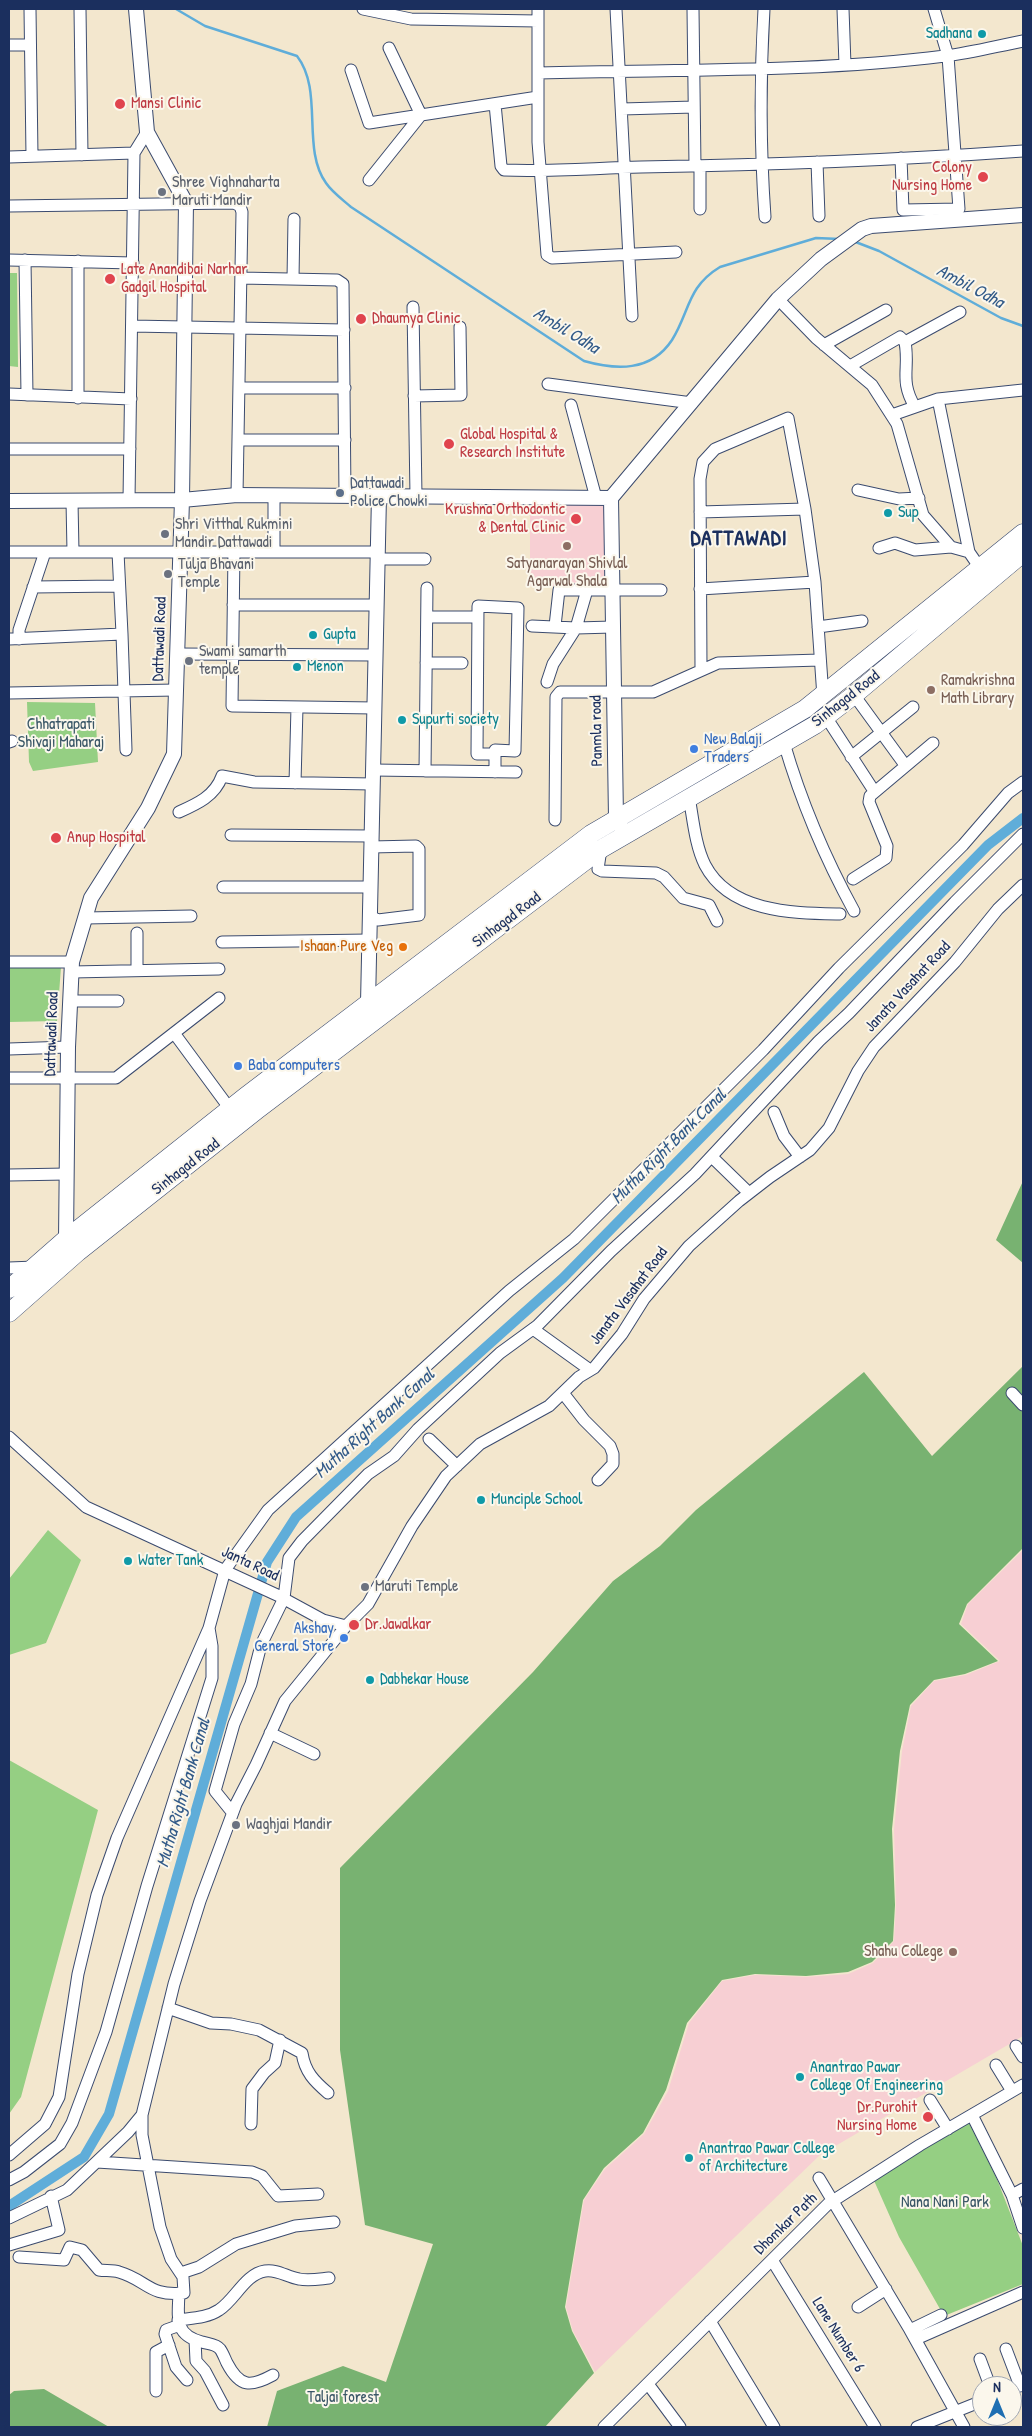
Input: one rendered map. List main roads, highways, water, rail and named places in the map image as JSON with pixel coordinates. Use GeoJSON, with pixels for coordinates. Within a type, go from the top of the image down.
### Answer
{"type":"FeatureCollection","features":[{"type":"Feature","properties":{"kind":"main road","name":"Sinhagad Road"},"geometry":{"type":"LineString","coordinates":[[9,1313],[78,1252],[257,1110],[601,849],[625,833],[826,717],[854,695],[1023,533]]}},
{"type":"Feature","properties":{"kind":"main road","name":"Sinhagad Road"},"geometry":{"type":"LineString","coordinates":[[9,1289],[66,1239],[230,1109],[591,834],[805,710],[976,579],[1023,553]]}},
{"type":"Feature","properties":{"kind":"waterway","name":"Ambil Odha"},"geometry":{"type":"LineString","coordinates":[[176,9],[205,26],[297,56],[305,70],[309,86],[313,137],[319,169],[331,190],[351,207],[584,361],[620,367],[632,366],[654,358],[672,340],[695,291],[709,275],[720,267],[816,238],[840,239]]}},
{"type":"Feature","properties":{"kind":"waterway","name":"Ambil Odha"},"geometry":{"type":"LineString","coordinates":[[853,241],[879,251],[1001,318],[1023,326]]}},
{"type":"Feature","properties":{"kind":"waterway","name":"Mutha Right Bank Canal"},"geometry":{"type":"LineString","coordinates":[[9,2206],[84,2157],[109,2114],[267,1562],[296,1517],[563,1278],[988,845],[1023,818]]}},
{"type":"Feature","properties":{"kind":"place","name":"Sadhana"},"geometry":{"type":"Point","coordinates":[982,34]}},
{"type":"Feature","properties":{"kind":"place","name":"Mansi Clinic"},"geometry":{"type":"Point","coordinates":[120,104]}},
{"type":"Feature","properties":{"kind":"place","name":"Colony Nursing Home"},"geometry":{"type":"Point","coordinates":[983,177]}},
{"type":"Feature","properties":{"kind":"place","name":"Shree Vighnaharta Maruti Mandir"},"geometry":{"type":"Point","coordinates":[162,192]}},
{"type":"Feature","properties":{"kind":"place","name":"Late Anandibai Narhar Gadgil Hospital"},"geometry":{"type":"Point","coordinates":[110,279]}},
{"type":"Feature","properties":{"kind":"place","name":"Dhaumya Clinic"},"geometry":{"type":"Point","coordinates":[361,319]}},
{"type":"Feature","properties":{"kind":"place","name":"Global Hospital & Research Institute"},"geometry":{"type":"Point","coordinates":[449,444]}},
{"type":"Feature","properties":{"kind":"place","name":"Dattawadi Police Chowki"},"geometry":{"type":"Point","coordinates":[340,493]}},
{"type":"Feature","properties":{"kind":"place","name":"Sup"},"geometry":{"type":"Point","coordinates":[888,513]}},
{"type":"Feature","properties":{"kind":"place","name":"Krushna Orthodontic & Dental Clinic"},"geometry":{"type":"Point","coordinates":[576,519]}},
{"type":"Feature","properties":{"kind":"place","name":"Shri Vitthal Rukmini Mandir Dattawadi"},"geometry":{"type":"Point","coordinates":[165,534]}},
{"type":"Feature","properties":{"kind":"place","name":"Satyanarayan Shivlal Agarwal Shala"},"geometry":{"type":"Point","coordinates":[567,546]}},
{"type":"Feature","properties":{"kind":"place","name":"Tulja Bhavani Temple"},"geometry":{"type":"Point","coordinates":[168,574]}},
{"type":"Feature","properties":{"kind":"place","name":"Gupta"},"geometry":{"type":"Point","coordinates":[313,635]}},
{"type":"Feature","properties":{"kind":"place","name":"Swami samarth temple"},"geometry":{"type":"Point","coordinates":[189,661]}},
{"type":"Feature","properties":{"kind":"place","name":"Menon"},"geometry":{"type":"Point","coordinates":[297,667]}},
{"type":"Feature","properties":{"kind":"place","name":"Ramakrishna Math Library"},"geometry":{"type":"Point","coordinates":[931,690]}},
{"type":"Feature","properties":{"kind":"place","name":"Supurti society"},"geometry":{"type":"Point","coordinates":[402,720]}},
{"type":"Feature","properties":{"kind":"place","name":"New Balaji Traders"},"geometry":{"type":"Point","coordinates":[694,749]}},
{"type":"Feature","properties":{"kind":"place","name":"Anup Hospital"},"geometry":{"type":"Point","coordinates":[56,838]}},
{"type":"Feature","properties":{"kind":"place","name":"Ishaan Pure Veg"},"geometry":{"type":"Point","coordinates":[403,947]}},
{"type":"Feature","properties":{"kind":"place","name":"Baba computers"},"geometry":{"type":"Point","coordinates":[238,1066]}},
{"type":"Feature","properties":{"kind":"place","name":"Munciple School"},"geometry":{"type":"Point","coordinates":[481,1500]}},
{"type":"Feature","properties":{"kind":"place","name":"Water Tank"},"geometry":{"type":"Point","coordinates":[128,1561]}},
{"type":"Feature","properties":{"kind":"place","name":"Maruti Temple"},"geometry":{"type":"Point","coordinates":[365,1587]}},
{"type":"Feature","properties":{"kind":"place","name":"Dr.Jawalkar"},"geometry":{"type":"Point","coordinates":[354,1625]}},
{"type":"Feature","properties":{"kind":"place","name":"Akshay General Store"},"geometry":{"type":"Point","coordinates":[344,1638]}},
{"type":"Feature","properties":{"kind":"place","name":"Dabhekar House"},"geometry":{"type":"Point","coordinates":[370,1680]}},
{"type":"Feature","properties":{"kind":"place","name":"Waghjai Mandir"},"geometry":{"type":"Point","coordinates":[236,1825]}},
{"type":"Feature","properties":{"kind":"place","name":"Shahu College"},"geometry":{"type":"Point","coordinates":[953,1952]}},
{"type":"Feature","properties":{"kind":"place","name":"Anantrao Pawar College Of Engineering"},"geometry":{"type":"Point","coordinates":[800,2077]}},
{"type":"Feature","properties":{"kind":"place","name":"Dr.Purohit Nursing Home"},"geometry":{"type":"Point","coordinates":[928,2117]}},
{"type":"Feature","properties":{"kind":"place","name":"Anantrao Pawar College of Architecture"},"geometry":{"type":"Point","coordinates":[689,2158]}},
{"type":"Feature","properties":{"kind":"district","name":"DATTAWADI"},"geometry":{"type":"Point","coordinates":[739,539]}},
{"type":"Feature","properties":{"kind":"park label","name":"Chhatrapati Shivaji Maharaj"},"geometry":{"type":"Point","coordinates":[61,734]}},
{"type":"Feature","properties":{"kind":"park label","name":"Nana Nani Park"},"geometry":{"type":"Point","coordinates":[945,2203]}},
{"type":"Feature","properties":{"kind":"park label","name":"Taljai forest"},"geometry":{"type":"Point","coordinates":[343,2398]}}]}
